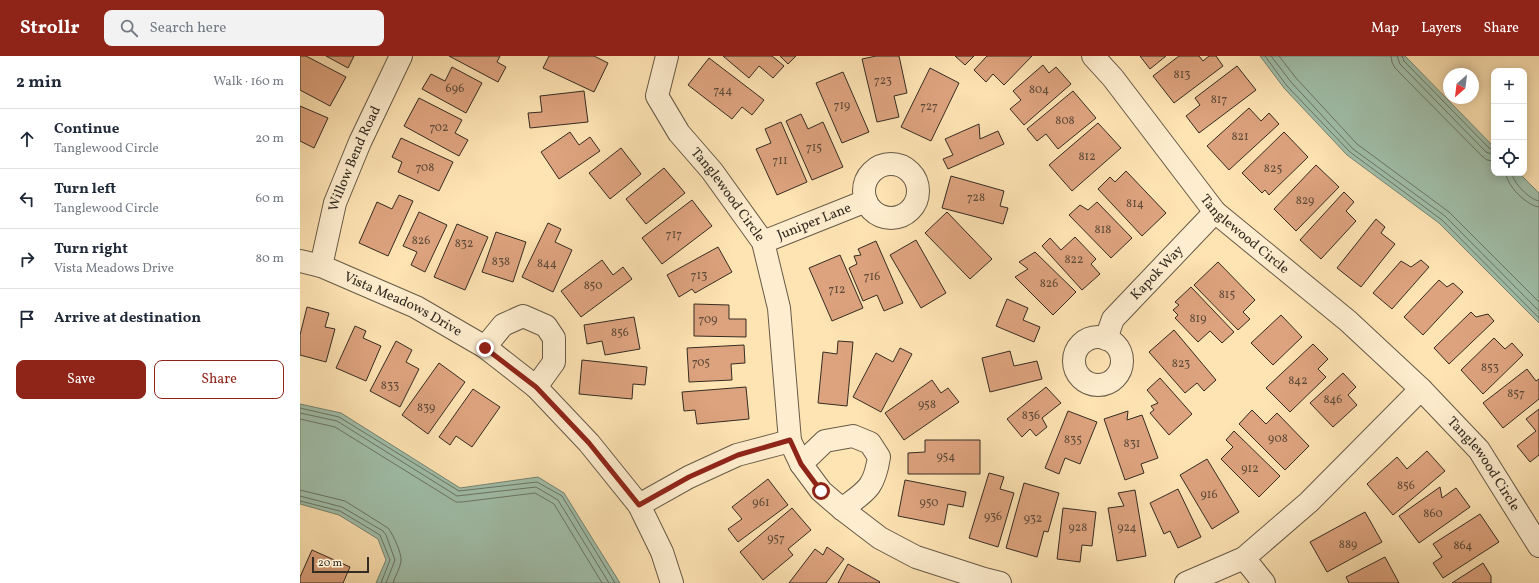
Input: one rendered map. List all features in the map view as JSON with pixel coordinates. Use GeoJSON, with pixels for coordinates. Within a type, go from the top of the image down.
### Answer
{"type":"FeatureCollection","features":[{"type":"Feature","properties":{"kind":"street","name":"Willow Bend Road"},"geometry":{"type":"LineString","coordinates":[[321,266],[335,203],[360,142],[401,56]]}},
{"type":"Feature","properties":{"kind":"street","name":"Tanglewood Circle"},"geometry":{"type":"LineString","coordinates":[[667,56],[657,96],[679,133],[712,171],[763,242],[779,308],[790,440],[801,464],[821,491],[880,538],[916,557],[1000,583]]}},
{"type":"Feature","properties":{"kind":"street","name":"Tanglewood Circle"},"geometry":{"type":"LineString","coordinates":[[1093,56],[1113,78],[1216,212],[1348,321],[1420,389],[1479,450],[1539,546]]}},
{"type":"Feature","properties":{"kind":"street","name":"Juniper Lane"},"geometry":{"type":"LineString","coordinates":[[763,242],[866,201]]}},
{"type":"Feature","properties":{"kind":"street","name":"Kapok Way"},"geometry":{"type":"LineString","coordinates":[[1106,339],[1113,319],[1216,212]]}},
{"type":"Feature","properties":{"kind":"street","name":"Vista Meadows Drive"},"geometry":{"type":"LineString","coordinates":[[300,261],[321,266],[416,307],[485,348],[536,387],[589,443],[639,505],[662,552],[672,583]]}},
{"type":"Feature","properties":{"kind":"street"},"geometry":{"type":"LineString","coordinates":[[485,348],[503,325],[523,316],[546,326],[554,338],[554,362],[536,387]]}},
{"type":"Feature","properties":{"kind":"street"},"geometry":{"type":"LineString","coordinates":[[1186,583],[1244,558],[1309,502],[1420,389]]}},
{"type":"Feature","properties":{"kind":"street"},"geometry":{"type":"LineString","coordinates":[[801,464],[824,441],[853,436],[870,443],[879,457],[877,474],[869,489],[842,509]]}},
{"type":"Feature","properties":{"kind":"street"},"geometry":{"type":"LineString","coordinates":[[639,505],[689,477],[738,455],[790,440]]}},
{"type":"Feature","properties":{"kind":"street"},"geometry":{"type":"LineString","coordinates":[[1244,558],[1264,583]]}},
{"type":"Feature","properties":{"kind":"water"},"geometry":{"type":"Polygon","coordinates":[[[1260,56],[1405,56],[1443,95],[1443,104],[1452,104],[1491,144],[1491,176],[1522,176],[1539,193],[1539,323],[1439,223],[1347,155],[1284,88],[1260,56]]]}},
{"type":"Feature","properties":{"kind":"water"},"geometry":{"type":"Polygon","coordinates":[[[300,404],[341,413],[460,488],[538,477],[564,493],[620,583],[376,583],[386,560],[378,539],[339,515],[300,504],[300,404]]]}},
{"type":"Feature","properties":{"kind":"building"},"geometry":{"type":"Polygon","coordinates":[[[300,56],[306,56],[346,77],[330,106],[300,90],[300,56]]]}},
{"type":"Feature","properties":{"kind":"building"},"geometry":{"type":"Polygon","coordinates":[[[326,56],[354,56],[348,68],[326,56]]]}},
{"type":"Feature","properties":{"kind":"building"},"geometry":{"type":"Polygon","coordinates":[[[449,56],[500,56],[497,62],[506,67],[498,82],[449,56]]]}},
{"type":"Feature","properties":{"kind":"building"},"geometry":{"type":"Polygon","coordinates":[[[549,56],[594,56],[608,63],[594,92],[543,68],[549,56]]]}},
{"type":"Feature","properties":{"kind":"building"},"geometry":{"type":"Polygon","coordinates":[[[723,56],[772,56],[784,66],[773,78],[759,66],[749,78],[723,56]]]}},
{"type":"Feature","properties":{"kind":"building"},"geometry":{"type":"Polygon","coordinates":[[[780,56],[796,56],[788,64],[780,56]]]}},
{"type":"Feature","properties":{"kind":"building"},"geometry":{"type":"Polygon","coordinates":[[[876,56],[899,56],[907,93],[894,96],[899,117],[877,122],[862,59],[876,56]]]}},
{"type":"Feature","properties":{"kind":"building"},"geometry":{"type":"Polygon","coordinates":[[[955,56],[974,56],[965,65],[955,56]]]}},
{"type":"Feature","properties":{"kind":"building"},"geometry":{"type":"Polygon","coordinates":[[[987,56],[1032,56],[1004,85],[993,74],[986,82],[974,70],[987,56]]]}},
{"type":"Feature","properties":{"kind":"building"},"geometry":{"type":"Polygon","coordinates":[[[1140,56],[1166,56],[1150,69],[1140,56]]]}},
{"type":"Feature","properties":{"kind":"building"},"geometry":{"type":"Polygon","coordinates":[[[1179,56],[1199,56],[1203,61],[1209,56],[1216,56],[1223,66],[1174,103],[1153,76],[1179,56]]]}},
{"type":"Feature","properties":{"kind":"building"},"geometry":{"type":"Polygon","coordinates":[[[709,58],[764,100],[752,115],[742,107],[732,119],[688,85],[709,58]]]}},
{"type":"Feature","properties":{"kind":"building"},"geometry":{"type":"Polygon","coordinates":[[[1043,65],[1049,73],[1056,67],[1071,84],[1024,125],[1010,109],[1021,100],[1013,91],[1043,65]]]}},
{"type":"Feature","properties":{"kind":"building"},"geometry":{"type":"Polygon","coordinates":[[[1237,66],[1256,90],[1199,133],[1186,116],[1200,105],[1195,98],[1237,66]]]}},
{"type":"Feature","properties":{"kind":"building"},"geometry":{"type":"Polygon","coordinates":[[[452,67],[482,83],[466,113],[422,89],[431,74],[445,81],[452,67]]]}},
{"type":"Feature","properties":{"kind":"building"},"geometry":{"type":"Polygon","coordinates":[[[930,68],[959,83],[931,141],[901,127],[930,68]]]}},
{"type":"Feature","properties":{"kind":"building"},"geometry":{"type":"Polygon","coordinates":[[[843,72],[869,132],[842,143],[816,83],[843,72]]]}},
{"type":"Feature","properties":{"kind":"building"},"geometry":{"type":"Polygon","coordinates":[[[584,91],[588,122],[530,128],[528,113],[542,112],[540,96],[584,91]]]}},
{"type":"Feature","properties":{"kind":"building"},"geometry":{"type":"Polygon","coordinates":[[[1073,91],[1096,118],[1058,149],[1046,134],[1037,141],[1027,129],[1073,91]]]}},
{"type":"Feature","properties":{"kind":"building"},"geometry":{"type":"Polygon","coordinates":[[[419,98],[462,120],[455,133],[468,140],[459,156],[404,126],[419,98]]]}},
{"type":"Feature","properties":{"kind":"building"},"geometry":{"type":"Polygon","coordinates":[[[300,106],[328,118],[314,148],[300,141],[300,106]]]}},
{"type":"Feature","properties":{"kind":"building"},"geometry":{"type":"Polygon","coordinates":[[[1249,108],[1261,121],[1269,113],[1279,124],[1229,170],[1207,146],[1249,108]]]}},
{"type":"Feature","properties":{"kind":"building"},"geometry":{"type":"Polygon","coordinates":[[[801,114],[808,129],[823,122],[843,167],[812,180],[786,121],[801,114]]]}},
{"type":"Feature","properties":{"kind":"building"},"geometry":{"type":"Polygon","coordinates":[[[781,122],[807,182],[777,195],[756,149],[771,143],[765,129],[781,122]]]}},
{"type":"Feature","properties":{"kind":"building"},"geometry":{"type":"Polygon","coordinates":[[[1098,123],[1121,148],[1072,191],[1049,165],[1098,123]]]}},
{"type":"Feature","properties":{"kind":"building"},"geometry":{"type":"Polygon","coordinates":[[[979,124],[980,139],[998,131],[1004,144],[948,169],[943,159],[953,155],[945,139],[979,124]]]}},
{"type":"Feature","properties":{"kind":"building"},"geometry":{"type":"Polygon","coordinates":[[[570,132],[579,145],[590,137],[600,151],[559,179],[541,152],[570,132]]]}},
{"type":"Feature","properties":{"kind":"building"},"geometry":{"type":"Polygon","coordinates":[[[1284,132],[1308,157],[1269,195],[1265,190],[1262,193],[1242,173],[1284,132]]]}},
{"type":"Feature","properties":{"kind":"building"},"geometry":{"type":"Polygon","coordinates":[[[401,138],[453,162],[439,191],[398,172],[402,162],[392,157],[401,138]]]}},
{"type":"Feature","properties":{"kind":"building"},"geometry":{"type":"Polygon","coordinates":[[[621,148],[641,174],[610,199],[589,173],[621,148]]]}},
{"type":"Feature","properties":{"kind":"building"},"geometry":{"type":"Polygon","coordinates":[[[1316,165],[1339,187],[1296,231],[1274,209],[1316,165]]]}},
{"type":"Feature","properties":{"kind":"building"},"geometry":{"type":"Polygon","coordinates":[[[664,168],[685,193],[646,224],[626,199],[664,168]]]}},
{"type":"Feature","properties":{"kind":"building"},"geometry":{"type":"Polygon","coordinates":[[[1126,171],[1166,213],[1142,236],[1098,189],[1110,177],[1115,182],[1126,171]]]}},
{"type":"Feature","properties":{"kind":"building"},"geometry":{"type":"Polygon","coordinates":[[[951,176],[1004,191],[1000,206],[1008,208],[1003,224],[942,208],[951,176]]]}},
{"type":"Feature","properties":{"kind":"building"},"geometry":{"type":"Polygon","coordinates":[[[1344,192],[1354,202],[1346,211],[1356,221],[1321,259],[1300,240],[1344,192]]]}},
{"type":"Feature","properties":{"kind":"building"},"geometry":{"type":"Polygon","coordinates":[[[399,195],[413,201],[388,256],[359,243],[377,202],[392,209],[399,195]]]}},
{"type":"Feature","properties":{"kind":"building"},"geometry":{"type":"Polygon","coordinates":[[[692,200],[712,226],[662,264],[642,238],[692,200]]]}},
{"type":"Feature","properties":{"kind":"building"},"geometry":{"type":"Polygon","coordinates":[[[1097,202],[1132,238],[1111,258],[1069,215],[1080,205],[1088,210],[1097,202]]]}},
{"type":"Feature","properties":{"kind":"building"},"geometry":{"type":"Polygon","coordinates":[[[419,212],[447,225],[425,272],[411,265],[417,252],[403,246],[419,212]]]}},
{"type":"Feature","properties":{"kind":"building"},"geometry":{"type":"Polygon","coordinates":[[[947,212],[992,259],[970,279],[925,233],[947,212]]]}},
{"type":"Feature","properties":{"kind":"building"},"geometry":{"type":"Polygon","coordinates":[[[1376,219],[1385,227],[1381,233],[1395,244],[1361,287],[1337,268],[1376,219]]]}},
{"type":"Feature","properties":{"kind":"building"},"geometry":{"type":"Polygon","coordinates":[[[548,223],[561,229],[555,242],[572,250],[553,292],[522,277],[548,223]]]}},
{"type":"Feature","properties":{"kind":"building"},"geometry":{"type":"Polygon","coordinates":[[[457,224],[488,237],[465,290],[434,277],[457,224]]]}},
{"type":"Feature","properties":{"kind":"building"},"geometry":{"type":"Polygon","coordinates":[[[496,232],[526,242],[513,282],[482,272],[496,232]]]}},
{"type":"Feature","properties":{"kind":"building"},"geometry":{"type":"Polygon","coordinates":[[[1075,237],[1096,259],[1091,264],[1100,274],[1082,290],[1042,246],[1050,238],[1061,250],[1075,237]]]}},
{"type":"Feature","properties":{"kind":"building"},"geometry":{"type":"Polygon","coordinates":[[[916,240],[946,293],[921,308],[890,255],[916,240]]]}},
{"type":"Feature","properties":{"kind":"building"},"geometry":{"type":"Polygon","coordinates":[[[876,241],[903,303],[884,311],[877,295],[863,301],[849,268],[857,264],[854,256],[861,255],[858,249],[876,241]]]}},
{"type":"Feature","properties":{"kind":"building"},"geometry":{"type":"Polygon","coordinates":[[[718,247],[732,272],[695,293],[692,289],[679,297],[667,275],[718,247]]]}},
{"type":"Feature","properties":{"kind":"building"},"geometry":{"type":"Polygon","coordinates":[[[1035,252],[1076,292],[1053,315],[1015,277],[1028,269],[1019,262],[1035,252]]]}},
{"type":"Feature","properties":{"kind":"building"},"geometry":{"type":"Polygon","coordinates":[[[840,255],[863,308],[832,321],[809,268],[840,255]]]}},
{"type":"Feature","properties":{"kind":"building"},"geometry":{"type":"Polygon","coordinates":[[[602,260],[613,275],[623,267],[632,279],[581,317],[561,291],[602,260]]]}},
{"type":"Feature","properties":{"kind":"building"},"geometry":{"type":"Polygon","coordinates":[[[1421,260],[1429,267],[1392,309],[1373,293],[1401,261],[1411,267],[1421,260]]]}},
{"type":"Feature","properties":{"kind":"building"},"geometry":{"type":"Polygon","coordinates":[[[1218,262],[1255,300],[1243,312],[1250,319],[1238,330],[1194,285],[1218,262]]]}},
{"type":"Feature","properties":{"kind":"building"},"geometry":{"type":"Polygon","coordinates":[[[1439,280],[1447,287],[1453,283],[1463,292],[1423,335],[1404,317],[1439,280]]]}},
{"type":"Feature","properties":{"kind":"building"},"geometry":{"type":"Polygon","coordinates":[[[1191,287],[1234,332],[1222,343],[1210,331],[1198,342],[1175,318],[1178,315],[1173,310],[1179,305],[1175,302],[1191,287]]]}},
{"type":"Feature","properties":{"kind":"building"},"geometry":{"type":"Polygon","coordinates":[[[1007,299],[1028,308],[1023,320],[1040,327],[1034,342],[996,326],[1007,299]]]}},
{"type":"Feature","properties":{"kind":"building"},"geometry":{"type":"Polygon","coordinates":[[[694,304],[729,305],[729,319],[746,319],[746,337],[694,336],[694,304]]]}},
{"type":"Feature","properties":{"kind":"building"},"geometry":{"type":"Polygon","coordinates":[[[307,307],[329,313],[325,327],[335,329],[326,362],[300,355],[300,335],[307,307]]]}},
{"type":"Feature","properties":{"kind":"building"},"geometry":{"type":"Polygon","coordinates":[[[1471,312],[1476,317],[1488,314],[1494,321],[1449,364],[1434,348],[1471,312]]]}},
{"type":"Feature","properties":{"kind":"building"},"geometry":{"type":"Polygon","coordinates":[[[1281,315],[1302,337],[1273,365],[1251,343],[1281,315]]]}},
{"type":"Feature","properties":{"kind":"building"},"geometry":{"type":"Polygon","coordinates":[[[634,317],[640,349],[605,355],[602,341],[587,344],[584,325],[634,317]]]}},
{"type":"Feature","properties":{"kind":"building"},"geometry":{"type":"Polygon","coordinates":[[[355,326],[366,331],[363,338],[381,346],[366,381],[336,368],[355,326]]]}},
{"type":"Feature","properties":{"kind":"building"},"geometry":{"type":"Polygon","coordinates":[[[1174,330],[1216,380],[1204,391],[1197,383],[1185,393],[1149,352],[1174,330]]]}},
{"type":"Feature","properties":{"kind":"building"},"geometry":{"type":"Polygon","coordinates":[[[1494,338],[1505,349],[1512,343],[1523,355],[1483,394],[1461,370],[1494,338]]]}},
{"type":"Feature","properties":{"kind":"building"},"geometry":{"type":"Polygon","coordinates":[[[396,341],[412,350],[406,362],[419,369],[400,407],[370,391],[396,341]]]}},
{"type":"Feature","properties":{"kind":"building"},"geometry":{"type":"Polygon","coordinates":[[[838,341],[853,342],[847,406],[818,403],[823,352],[837,354],[838,341]]]}},
{"type":"Feature","properties":{"kind":"building"},"geometry":{"type":"Polygon","coordinates":[[[1313,344],[1328,359],[1318,369],[1326,377],[1290,412],[1266,388],[1313,344]]]}},
{"type":"Feature","properties":{"kind":"building"},"geometry":{"type":"Polygon","coordinates":[[[744,345],[745,363],[731,364],[732,380],[689,382],[687,348],[744,345]]]}},
{"type":"Feature","properties":{"kind":"building"},"geometry":{"type":"Polygon","coordinates":[[[900,348],[912,354],[881,412],[853,397],[876,353],[893,362],[900,348]]]}},
{"type":"Feature","properties":{"kind":"building"},"geometry":{"type":"Polygon","coordinates":[[[1010,351],[1014,366],[1037,361],[1042,379],[990,392],[982,358],[1010,351]]]}},
{"type":"Feature","properties":{"kind":"building"},"geometry":{"type":"Polygon","coordinates":[[[582,360],[647,367],[645,385],[633,384],[632,399],[579,394],[582,360]]]}},
{"type":"Feature","properties":{"kind":"building"},"geometry":{"type":"Polygon","coordinates":[[[439,363],[465,382],[428,434],[402,415],[439,363]]]}},
{"type":"Feature","properties":{"kind":"building"},"geometry":{"type":"Polygon","coordinates":[[[1527,369],[1536,381],[1539,379],[1539,399],[1503,428],[1483,403],[1527,369]]]}},
{"type":"Feature","properties":{"kind":"building"},"geometry":{"type":"Polygon","coordinates":[[[1343,373],[1356,387],[1348,395],[1357,405],[1333,427],[1310,403],[1343,373]]]}},
{"type":"Feature","properties":{"kind":"building"},"geometry":{"type":"Polygon","coordinates":[[[1160,378],[1192,414],[1169,435],[1150,413],[1154,410],[1151,406],[1158,403],[1147,390],[1160,378]]]}},
{"type":"Feature","properties":{"kind":"building"},"geometry":{"type":"Polygon","coordinates":[[[932,380],[941,393],[948,388],[959,402],[904,440],[885,413],[932,380]]]}},
{"type":"Feature","properties":{"kind":"building"},"geometry":{"type":"Polygon","coordinates":[[[746,387],[749,419],[697,424],[695,410],[684,411],[682,392],[746,387]]]}},
{"type":"Feature","properties":{"kind":"building"},"geometry":{"type":"Polygon","coordinates":[[[1046,387],[1061,403],[1042,418],[1047,427],[1036,436],[1030,429],[1022,437],[1007,419],[1046,387]]]}},
{"type":"Feature","properties":{"kind":"building"},"geometry":{"type":"Polygon","coordinates":[[[473,389],[500,407],[472,447],[456,436],[450,445],[439,437],[473,389]]]}},
{"type":"Feature","properties":{"kind":"building"},"geometry":{"type":"Polygon","coordinates":[[[1539,409],[1539,455],[1530,462],[1517,446],[1536,431],[1526,419],[1539,409]]]}},
{"type":"Feature","properties":{"kind":"building"},"geometry":{"type":"Polygon","coordinates":[[[1252,410],[1266,424],[1277,413],[1309,446],[1285,470],[1239,424],[1252,410]]]}},
{"type":"Feature","properties":{"kind":"building"},"geometry":{"type":"Polygon","coordinates":[[[1068,411],[1097,422],[1080,464],[1065,458],[1059,474],[1045,468],[1068,411]]]}},
{"type":"Feature","properties":{"kind":"building"},"geometry":{"type":"Polygon","coordinates":[[[1128,411],[1127,420],[1142,415],[1158,458],[1141,464],[1144,473],[1125,480],[1104,419],[1128,411]]]}},
{"type":"Feature","properties":{"kind":"building"},"geometry":{"type":"Polygon","coordinates":[[[1234,431],[1280,476],[1259,497],[1221,459],[1233,447],[1226,440],[1234,431]]]}},
{"type":"Feature","properties":{"kind":"building"},"geometry":{"type":"Polygon","coordinates":[[[925,440],[980,440],[980,474],[908,474],[908,453],[925,452],[925,440]]]}},
{"type":"Feature","properties":{"kind":"building"},"geometry":{"type":"Polygon","coordinates":[[[1427,451],[1445,471],[1393,515],[1367,484],[1397,457],[1407,469],[1427,451]]]}},
{"type":"Feature","properties":{"kind":"building"},"geometry":{"type":"Polygon","coordinates":[[[1207,459],[1239,512],[1212,529],[1180,475],[1207,459]]]}},
{"type":"Feature","properties":{"kind":"building"},"geometry":{"type":"Polygon","coordinates":[[[989,473],[1004,477],[1000,489],[1014,493],[998,547],[969,538],[989,473]]]}},
{"type":"Feature","properties":{"kind":"building"},"geometry":{"type":"Polygon","coordinates":[[[768,479],[788,505],[738,542],[728,529],[742,519],[732,507],[768,479]]]}},
{"type":"Feature","properties":{"kind":"building"},"geometry":{"type":"Polygon","coordinates":[[[905,480],[966,492],[963,507],[948,504],[944,525],[898,516],[905,480]]]}},
{"type":"Feature","properties":{"kind":"building"},"geometry":{"type":"Polygon","coordinates":[[[1024,483],[1059,493],[1048,532],[1044,531],[1037,557],[1006,548],[1024,483]]]}},
{"type":"Feature","properties":{"kind":"building"},"geometry":{"type":"Polygon","coordinates":[[[1440,487],[1442,498],[1456,488],[1470,507],[1419,543],[1399,516],[1440,487]]]}},
{"type":"Feature","properties":{"kind":"building"},"geometry":{"type":"Polygon","coordinates":[[[1178,489],[1201,537],[1178,548],[1170,531],[1164,534],[1150,503],[1178,489]]]}},
{"type":"Feature","properties":{"kind":"building"},"geometry":{"type":"Polygon","coordinates":[[[1135,490],[1146,556],[1117,561],[1108,508],[1124,506],[1118,493],[1135,490]]]}},
{"type":"Feature","properties":{"kind":"building"},"geometry":{"type":"Polygon","coordinates":[[[792,508],[811,530],[788,549],[793,555],[763,580],[740,552],[792,508]]]}},
{"type":"Feature","properties":{"kind":"building"},"geometry":{"type":"Polygon","coordinates":[[[1063,508],[1096,512],[1092,546],[1082,545],[1080,562],[1057,559],[1063,508]]]}},
{"type":"Feature","properties":{"kind":"building"},"geometry":{"type":"Polygon","coordinates":[[[1365,512],[1382,542],[1327,572],[1310,542],[1365,512]]]}},
{"type":"Feature","properties":{"kind":"building"},"geometry":{"type":"Polygon","coordinates":[[[1480,514],[1499,542],[1443,578],[1433,563],[1442,557],[1433,544],[1480,514]]]}},
{"type":"Feature","properties":{"kind":"building"},"geometry":{"type":"Polygon","coordinates":[[[827,547],[844,559],[826,583],[789,583],[815,549],[823,555],[827,547]]]}},
{"type":"Feature","properties":{"kind":"building"},"geometry":{"type":"Polygon","coordinates":[[[312,550],[350,567],[343,583],[300,583],[300,577],[312,550]]]}},
{"type":"Feature","properties":{"kind":"building"},"geometry":{"type":"Polygon","coordinates":[[[1385,557],[1399,583],[1349,583],[1346,577],[1385,557]]]}},
{"type":"Feature","properties":{"kind":"building"},"geometry":{"type":"Polygon","coordinates":[[[1483,563],[1491,576],[1491,583],[1452,583],[1483,563]]]}},
{"type":"Feature","properties":{"kind":"building"},"geometry":{"type":"Polygon","coordinates":[[[848,564],[880,582],[838,583],[848,564]]]}},
{"type":"Feature","properties":{"kind":"route"},"geometry":{"type":"LineString","coordinates":[[485,348],[536,387],[589,443],[639,505],[689,477],[738,455],[790,440],[801,464],[821,491]]}}]}
